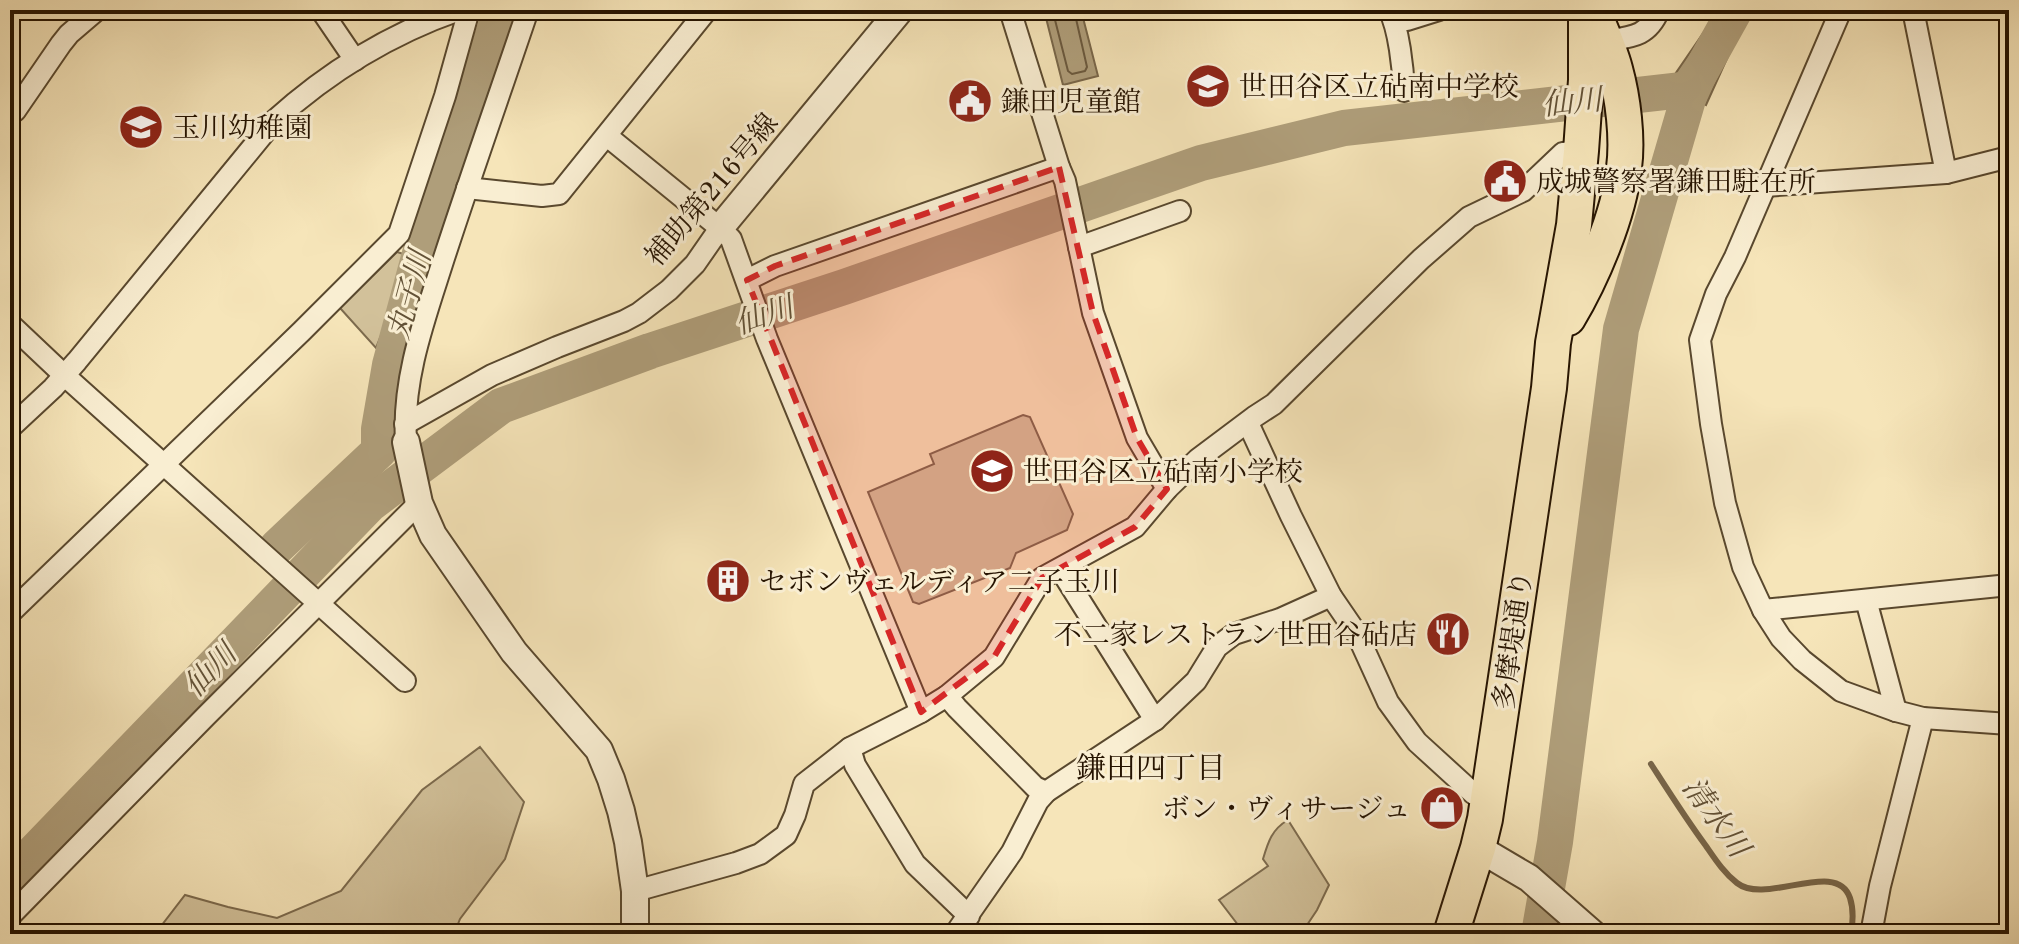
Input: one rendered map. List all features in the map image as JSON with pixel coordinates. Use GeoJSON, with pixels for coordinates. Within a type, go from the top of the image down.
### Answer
{"type":"FeatureCollection","features":[{"type":"Feature","properties":{"kind":"main road","name":"多摩堤通り"},"geometry":{"type":"LineString","coordinates":[[1451,934],[1487,853],[1488,797],[1549,388],[1553,343],[1574,225],[1586,80],[1586,10]]}},
{"type":"Feature","properties":{"kind":"main road","name":"多摩堤通り"},"geometry":{"type":"LineString","coordinates":[[1553,343],[1600,252],[1624,169],[1625,128],[1616,70],[1599,25]]}},
{"type":"Feature","properties":{"kind":"street"},"geometry":{"type":"LineString","coordinates":[[15,111],[69,34],[97,10]]}},
{"type":"Feature","properties":{"kind":"street"},"geometry":{"type":"LineString","coordinates":[[321,10],[355,60]]}},
{"type":"Feature","properties":{"kind":"street"},"geometry":{"type":"LineString","coordinates":[[10,428],[64,375],[274,121],[301,96],[355,60],[403,32],[459,10]]}},
{"type":"Feature","properties":{"kind":"street"},"geometry":{"type":"LineString","coordinates":[[10,613],[399,234],[445,96],[469,10]]}},
{"type":"Feature","properties":{"kind":"street"},"geometry":{"type":"LineString","coordinates":[[528,10],[416,348],[409,375],[405,433],[419,503],[433,535],[514,652],[599,750],[621,811],[635,891],[635,934]]}},
{"type":"Feature","properties":{"kind":"street"},"geometry":{"type":"LineString","coordinates":[[467,188],[542,196],[559,194],[707,10]]}},
{"type":"Feature","properties":{"kind":"street","name":"補助第216号線"},"geometry":{"type":"LineString","coordinates":[[405,433],[492,375],[624,321],[669,290],[695,264],[720,228],[900,10]]}},
{"type":"Feature","properties":{"kind":"street"},"geometry":{"type":"LineString","coordinates":[[1010,10],[1062,174],[1093,313],[1137,438],[1167,489]]}},
{"type":"Feature","properties":{"kind":"street"},"geometry":{"type":"LineString","coordinates":[[1404,91],[1392,14],[1407,20],[1439,10]]}},
{"type":"Feature","properties":{"kind":"street"},"geometry":{"type":"LineString","coordinates":[[1599,25],[1626,37],[1649,28],[1659,10]]}},
{"type":"Feature","properties":{"kind":"street"},"geometry":{"type":"LineString","coordinates":[[1841,10],[1735,257],[1716,294],[1700,340],[1725,503],[1743,567],[1763,610],[1781,638],[1802,660],[1841,691],[1923,718],[2009,724]]}},
{"type":"Feature","properties":{"kind":"street"},"geometry":{"type":"LineString","coordinates":[[1913,10],[1946,173]]}},
{"type":"Feature","properties":{"kind":"street"},"geometry":{"type":"LineString","coordinates":[[607,136],[731,239],[767,339],[921,712]]}},
{"type":"Feature","properties":{"kind":"street"},"geometry":{"type":"LineString","coordinates":[[635,891],[736,863],[760,854],[786,835],[804,784],[850,748],[947,696],[994,657],[1042,578],[1135,527],[1198,459],[1274,404],[1421,259],[1469,217],[1523,191],[1582,139]]}},
{"type":"Feature","properties":{"kind":"street"},"geometry":{"type":"LineString","coordinates":[[1765,186],[1946,173],[2009,157]]}},
{"type":"Feature","properties":{"kind":"street"},"geometry":{"type":"LineString","coordinates":[[748,285],[775,266],[1062,174]]}},
{"type":"Feature","properties":{"kind":"street"},"geometry":{"type":"LineString","coordinates":[[1077,240],[1180,211]]}},
{"type":"Feature","properties":{"kind":"street"},"geometry":{"type":"LineString","coordinates":[[10,324],[405,681]]}},
{"type":"Feature","properties":{"kind":"street"},"geometry":{"type":"LineString","coordinates":[[1248,423],[1331,596],[1357,634],[1388,702],[1417,742],[1474,794],[1488,797]]}},
{"type":"Feature","properties":{"kind":"street"},"geometry":{"type":"LineString","coordinates":[[10,916],[419,503]]}},
{"type":"Feature","properties":{"kind":"street"},"geometry":{"type":"LineString","coordinates":[[1060,569],[1155,720]]}},
{"type":"Feature","properties":{"kind":"street"},"geometry":{"type":"LineString","coordinates":[[1763,610],[2009,585]]}},
{"type":"Feature","properties":{"kind":"street"},"geometry":{"type":"LineString","coordinates":[[955,934],[1012,852],[1038,801],[1046,792],[1155,720],[1196,681],[1217,647],[1234,634],[1280,619],[1331,596]]}},
{"type":"Feature","properties":{"kind":"street"},"geometry":{"type":"LineString","coordinates":[[1866,600],[1896,711]]}},
{"type":"Feature","properties":{"kind":"street"},"geometry":{"type":"LineString","coordinates":[[947,696],[1035,787],[1046,792]]}},
{"type":"Feature","properties":{"kind":"street"},"geometry":{"type":"LineString","coordinates":[[1871,934],[1880,886],[1923,718]]}},
{"type":"Feature","properties":{"kind":"street"},"geometry":{"type":"LineString","coordinates":[[850,748],[855,765],[915,864],[969,916]]}},
{"type":"Feature","properties":{"kind":"street"},"geometry":{"type":"LineString","coordinates":[[1487,853],[1529,878],[1593,934]]}},
{"type":"Feature","properties":{"kind":"highlighted area"},"geometry":{"type":"Polygon","coordinates":[[[1059,167],[1093,313],[1137,438],[1167,489],[1135,527],[1042,578],[994,657],[921,712],[747,280],[775,266],[1059,167]]]}},
{"type":"Feature","properties":{"kind":"shaded area"},"geometry":{"type":"Polygon","coordinates":[[[397,252],[413,257],[376,348],[340,308],[397,252]]]}},
{"type":"Feature","properties":{"kind":"shaded area"},"geometry":{"type":"Polygon","coordinates":[[[1023,415],[1030,417],[1073,514],[1067,530],[1016,553],[1010,568],[919,604],[913,602],[868,492],[934,464],[930,454],[1023,415]]]}},
{"type":"Feature","properties":{"kind":"shaded area"},"geometry":{"type":"Polygon","coordinates":[[[480,747],[524,802],[505,859],[460,919],[454,934],[155,934],[185,895],[277,918],[341,891],[422,790],[480,747]]]}},
{"type":"Feature","properties":{"kind":"shaded area"},"geometry":{"type":"Polygon","coordinates":[[[1288,820],[1329,885],[1301,934],[1245,934],[1219,900],[1268,866],[1263,859],[1269,842],[1274,832],[1288,820]]]}},
{"type":"Feature","properties":{"kind":"water"},"geometry":{"type":"Polygon","coordinates":[[[1081,10],[1098,76],[1063,85],[1045,14],[1081,10]]]}},
{"type":"Feature","properties":{"kind":"water"},"geometry":{"type":"Polygon","coordinates":[[[1719,10],[1749,10],[1706,105],[1669,83],[1719,10]]]}},
{"type":"Feature","properties":{"kind":"waterway","name":"丸子川"},"geometry":{"type":"LineString","coordinates":[[277,547],[379,451],[379,429],[390,365],[425,235],[501,10]]}},
{"type":"Feature","properties":{"kind":"waterway"},"geometry":{"type":"LineString","coordinates":[[1539,934],[1555,842],[1621,329],[1691,89],[1735,10]]}},
{"type":"Feature","properties":{"kind":"waterway","name":"仙川"},"geometry":{"type":"LineString","coordinates":[[10,877],[370,504],[501,406],[650,351],[1201,163],[1344,128],[1691,89]]}},
{"type":"Feature","properties":{"kind":"waterway","name":"清水川"},"geometry":{"type":"LineString","coordinates":[[1651,764],[1732,879],[1750,889],[1816,882],[1831,882],[1843,887],[1852,907],[1851,934]]}},
{"type":"Feature","properties":{"kind":"place","name":"世田谷区立砧南中学校"},"geometry":{"type":"Point","coordinates":[1208,86]}},
{"type":"Feature","properties":{"kind":"place","name":"鎌田児童館"},"geometry":{"type":"Point","coordinates":[970,101]}},
{"type":"Feature","properties":{"kind":"place","name":"玉川幼稚園"},"geometry":{"type":"Point","coordinates":[141,127]}},
{"type":"Feature","properties":{"kind":"place","name":"成城警察署鎌田駐在所"},"geometry":{"type":"Point","coordinates":[1505,181]}},
{"type":"Feature","properties":{"kind":"place","name":"世田谷区立砧南小学校"},"geometry":{"type":"Point","coordinates":[992,471]}},
{"type":"Feature","properties":{"kind":"place","name":"セボンヴェルディア二子玉川"},"geometry":{"type":"Point","coordinates":[728,581]}},
{"type":"Feature","properties":{"kind":"place","name":"不二家レストラン世田谷砧店"},"geometry":{"type":"Point","coordinates":[1448,634]}},
{"type":"Feature","properties":{"kind":"place","name":"ボン・ヴィサージュ"},"geometry":{"type":"Point","coordinates":[1442,808]}},
{"type":"Feature","properties":{"kind":"district","name":"鎌田四丁目"},"geometry":{"type":"Point","coordinates":[1151,768]}}]}
